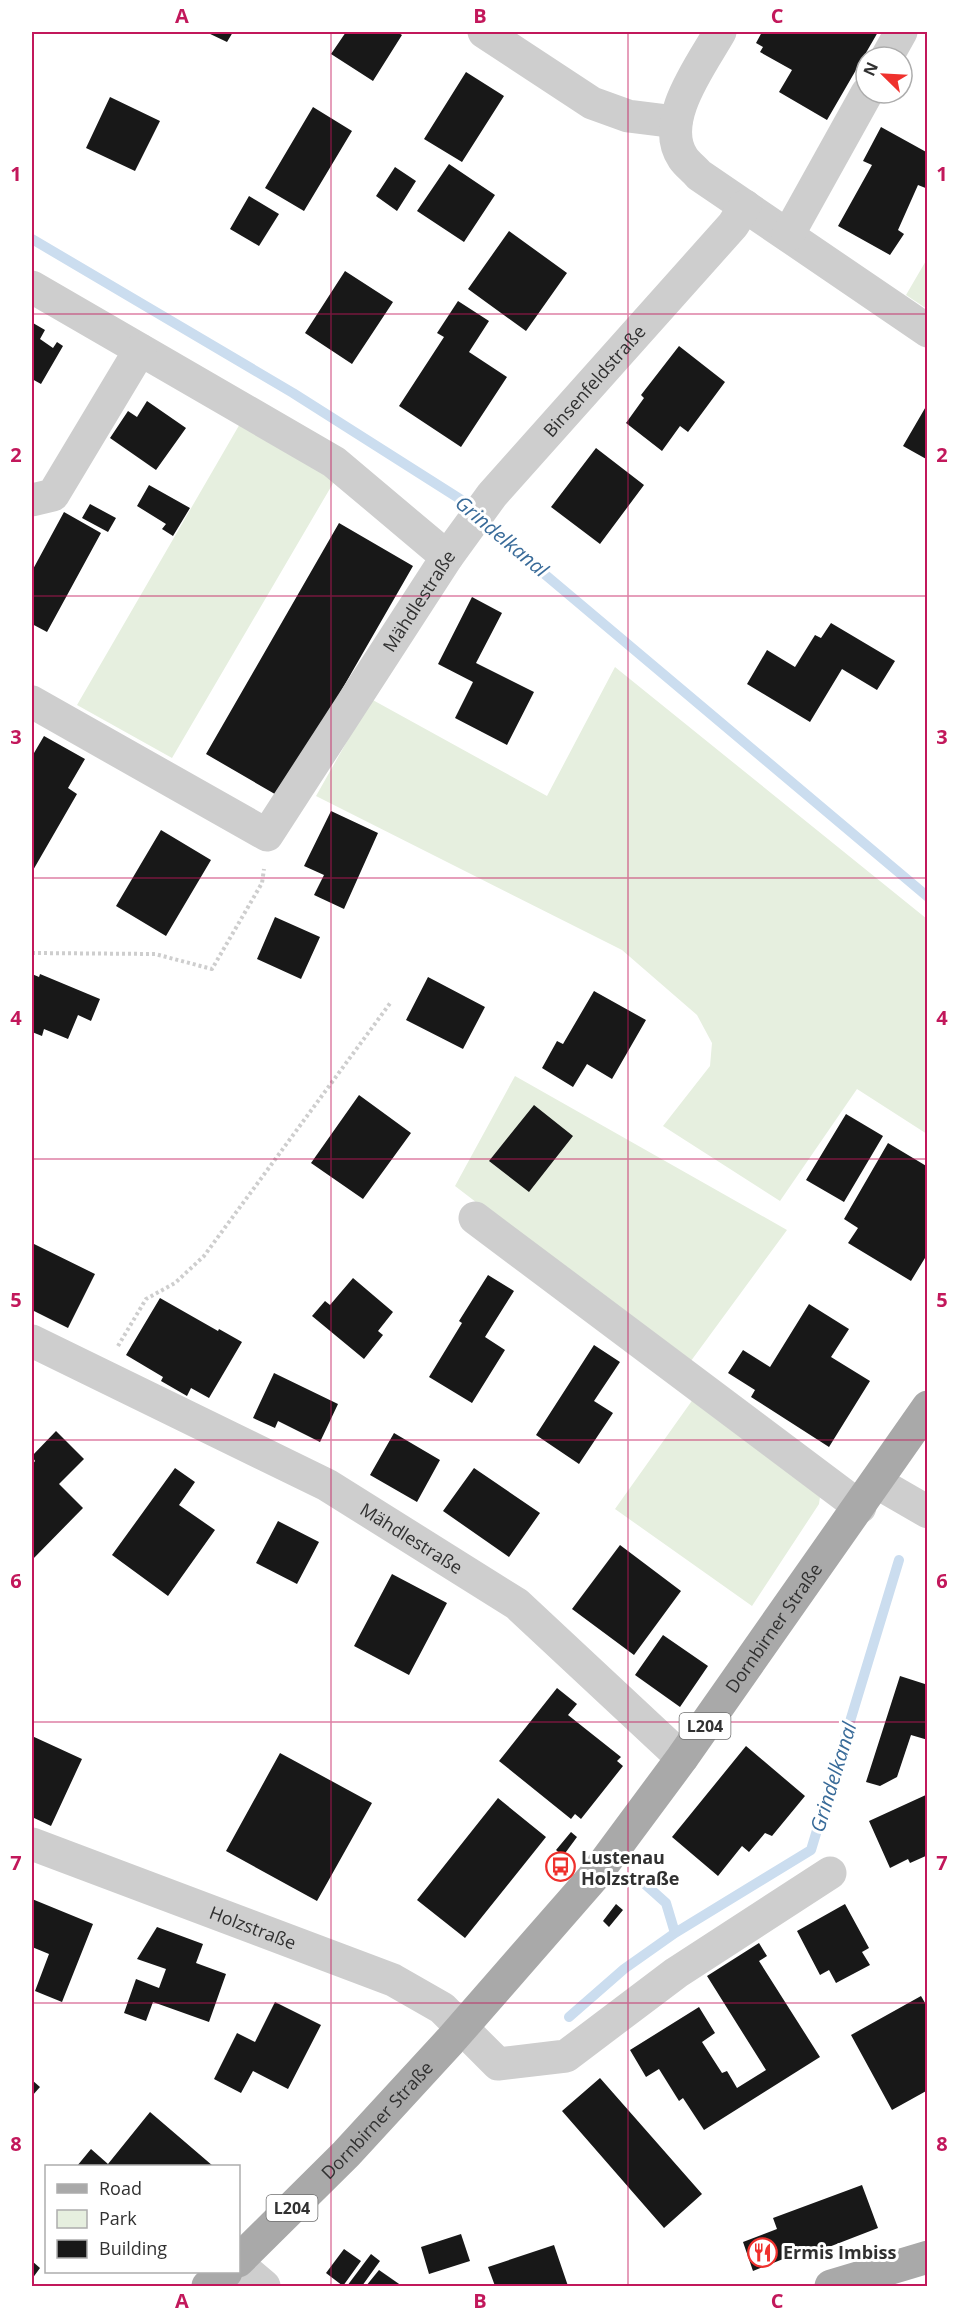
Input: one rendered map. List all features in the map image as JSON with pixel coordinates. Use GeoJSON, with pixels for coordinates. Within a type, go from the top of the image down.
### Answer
{"type":"FeatureCollection","features":[{"type":"Feature","properties":{"kind":"main road","name":"Dornbirner Straße"},"geometry":{"type":"LineString","coordinates":[[240,2261],[346,2154],[462,2028],[596,1874],[682,1758],[868,1495],[927,1407]]}},
{"type":"Feature","properties":{"kind":"main road"},"geometry":{"type":"LineString","coordinates":[[831,2286],[927,2257]]}},
{"type":"Feature","properties":{"kind":"main road"},"geometry":{"type":"LineString","coordinates":[[208,2286],[224,2273]]}},
{"type":"Feature","properties":{"kind":"street"},"geometry":{"type":"LineString","coordinates":[[484,32],[521,42],[598,106],[628,116],[676,122]]}},
{"type":"Feature","properties":{"kind":"street"},"geometry":{"type":"LineString","coordinates":[[720,32],[681,101],[676,122],[676,143],[682,157],[699,175],[927,331]]}},
{"type":"Feature","properties":{"kind":"street"},"geometry":{"type":"LineString","coordinates":[[788,235],[860,105]]}},
{"type":"Feature","properties":{"kind":"street","name":"Binsenfeldstraße"},"geometry":{"type":"LineString","coordinates":[[452,549],[492,495],[717,242],[745,206]]}},
{"type":"Feature","properties":{"kind":"street","name":"Mähdlestraße"},"geometry":{"type":"LineString","coordinates":[[32,287],[334,462],[452,549],[267,835]]}},
{"type":"Feature","properties":{"kind":"street"},"geometry":{"type":"LineString","coordinates":[[32,500],[53,495],[140,350]]}},
{"type":"Feature","properties":{"kind":"street"},"geometry":{"type":"LineString","coordinates":[[32,702],[267,835]]}},
{"type":"Feature","properties":{"kind":"street"},"geometry":{"type":"LineString","coordinates":[[475,1218],[868,1495],[927,1512]]}},
{"type":"Feature","properties":{"kind":"street","name":"Mähdlestraße"},"geometry":{"type":"LineString","coordinates":[[32,1341],[327,1485],[517,1604],[682,1758]]}},
{"type":"Feature","properties":{"kind":"street","name":"Holzstraße"},"geometry":{"type":"LineString","coordinates":[[32,1844],[393,1980],[442,2008],[462,2028]]}},
{"type":"Feature","properties":{"kind":"street"},"geometry":{"type":"LineString","coordinates":[[462,2028],[498,2064],[566,2056],[676,1973],[830,1873]]}},
{"type":"Feature","properties":{"kind":"street"},"geometry":{"type":"LineString","coordinates":[[240,2265],[264,2286]]}},
{"type":"Feature","properties":{"kind":"path"},"geometry":{"type":"LineString","coordinates":[[32,952],[155,954],[212,969],[262,883],[267,835]]}},
{"type":"Feature","properties":{"kind":"path"},"geometry":{"type":"LineString","coordinates":[[101,1375],[146,1299],[174,1283],[204,1256],[391,1002]]}},
{"type":"Feature","properties":{"kind":"green space"},"geometry":{"type":"Polygon","coordinates":[[[927,259],[928,309],[906,295],[927,259]]]}},
{"type":"Feature","properties":{"kind":"green space"},"geometry":{"type":"Polygon","coordinates":[[[241,422],[335,480],[172,758],[77,705],[241,422]]]}},
{"type":"Feature","properties":{"kind":"green space"},"geometry":{"type":"Polygon","coordinates":[[[615,667],[927,919],[927,1134],[857,1089],[780,1201],[663,1126],[710,1066],[712,1043],[697,1015],[622,950],[316,796],[371,699],[547,796],[615,667]]]}},
{"type":"Feature","properties":{"kind":"green space"},"geometry":{"type":"Polygon","coordinates":[[[515,1076],[787,1230],[688,1365],[455,1186],[515,1076]]]}},
{"type":"Feature","properties":{"kind":"green space"},"geometry":{"type":"Polygon","coordinates":[[[696,1395],[820,1497],[819,1504],[752,1606],[615,1509],[696,1395]]]}},
{"type":"Feature","properties":{"kind":"building"},"geometry":{"type":"Polygon","coordinates":[[[206,32],[233,32],[227,42],[206,32]]]}},
{"type":"Feature","properties":{"kind":"building"},"geometry":{"type":"Polygon","coordinates":[[[346,32],[397,32],[402,35],[373,81],[331,54],[346,32]]]}},
{"type":"Feature","properties":{"kind":"building"},"geometry":{"type":"Polygon","coordinates":[[[762,32],[878,32],[870,45],[854,45],[854,73],[827,120],[779,92],[792,70],[760,52],[763,47],[756,43],[762,32]]]}},
{"type":"Feature","properties":{"kind":"building"},"geometry":{"type":"Polygon","coordinates":[[[466,72],[504,96],[462,162],[424,139],[466,72]]]}},
{"type":"Feature","properties":{"kind":"building"},"geometry":{"type":"Polygon","coordinates":[[[110,97],[160,121],[135,171],[86,148],[110,97]]]}},
{"type":"Feature","properties":{"kind":"building"},"geometry":{"type":"Polygon","coordinates":[[[313,107],[352,131],[304,211],[265,188],[313,107]]]}},
{"type":"Feature","properties":{"kind":"building"},"geometry":{"type":"Polygon","coordinates":[[[881,127],[928,153],[928,189],[918,185],[898,230],[904,234],[890,255],[838,226],[872,165],[863,161],[881,127]]]}},
{"type":"Feature","properties":{"kind":"building"},"geometry":{"type":"Polygon","coordinates":[[[449,164],[495,195],[464,242],[417,211],[449,164]]]}},
{"type":"Feature","properties":{"kind":"building"},"geometry":{"type":"Polygon","coordinates":[[[395,167],[416,181],[397,211],[376,196],[395,167]]]}},
{"type":"Feature","properties":{"kind":"building"},"geometry":{"type":"Polygon","coordinates":[[[249,196],[279,214],[259,246],[230,229],[249,196]]]}},
{"type":"Feature","properties":{"kind":"building"},"geometry":{"type":"Polygon","coordinates":[[[509,231],[567,273],[526,331],[468,289],[509,231]]]}},
{"type":"Feature","properties":{"kind":"building"},"geometry":{"type":"Polygon","coordinates":[[[345,271],[393,302],[352,364],[305,333],[345,271]]]}},
{"type":"Feature","properties":{"kind":"building"},"geometry":{"type":"Polygon","coordinates":[[[458,301],[489,321],[469,352],[507,377],[461,447],[399,406],[444,337],[437,333],[458,301]]]}},
{"type":"Feature","properties":{"kind":"building"},"geometry":{"type":"Polygon","coordinates":[[[33,323],[45,330],[40,339],[53,348],[57,342],[63,346],[41,384],[32,379],[33,323]]]}},
{"type":"Feature","properties":{"kind":"building"},"geometry":{"type":"Polygon","coordinates":[[[679,346],[725,382],[688,432],[680,426],[662,451],[626,423],[644,398],[641,395],[679,346]]]}},
{"type":"Feature","properties":{"kind":"building"},"geometry":{"type":"Polygon","coordinates":[[[147,401],[186,428],[156,470],[110,438],[128,411],[137,417],[147,401]]]}},
{"type":"Feature","properties":{"kind":"building"},"geometry":{"type":"Polygon","coordinates":[[[928,403],[928,460],[903,446],[928,403]]]}},
{"type":"Feature","properties":{"kind":"building"},"geometry":{"type":"Polygon","coordinates":[[[596,448],[644,485],[600,544],[551,507],[596,448]]]}},
{"type":"Feature","properties":{"kind":"building"},"geometry":{"type":"Polygon","coordinates":[[[149,485],[190,508],[173,536],[162,529],[166,524],[137,506],[149,485]]]}},
{"type":"Feature","properties":{"kind":"building"},"geometry":{"type":"Polygon","coordinates":[[[90,504],[116,518],[108,532],[82,518],[90,504]]]}},
{"type":"Feature","properties":{"kind":"building"},"geometry":{"type":"Polygon","coordinates":[[[64,512],[101,533],[47,632],[32,624],[32,571],[64,512]]]}},
{"type":"Feature","properties":{"kind":"building"},"geometry":{"type":"Polygon","coordinates":[[[339,523],[413,566],[280,797],[206,754],[339,523]]]}},
{"type":"Feature","properties":{"kind":"building"},"geometry":{"type":"Polygon","coordinates":[[[472,597],[502,613],[476,663],[534,692],[507,745],[455,718],[473,682],[438,664],[472,597]]]}},
{"type":"Feature","properties":{"kind":"building"},"geometry":{"type":"Polygon","coordinates":[[[831,623],[895,661],[877,690],[842,669],[810,722],[747,684],[767,650],[795,667],[815,635],[821,638],[831,623]]]}},
{"type":"Feature","properties":{"kind":"building"},"geometry":{"type":"Polygon","coordinates":[[[44,736],[85,759],[68,788],[77,794],[32,872],[32,752],[34,753],[44,736]]]}},
{"type":"Feature","properties":{"kind":"building"},"geometry":{"type":"Polygon","coordinates":[[[331,811],[378,833],[344,909],[314,895],[324,875],[304,866],[331,811]]]}},
{"type":"Feature","properties":{"kind":"building"},"geometry":{"type":"Polygon","coordinates":[[[161,830],[211,860],[166,936],[116,906],[161,830]]]}},
{"type":"Feature","properties":{"kind":"building"},"geometry":{"type":"Polygon","coordinates":[[[275,917],[320,937],[301,979],[257,959],[275,917]]]}},
{"type":"Feature","properties":{"kind":"building"},"geometry":{"type":"Polygon","coordinates":[[[32,974],[39,977],[40,974],[100,999],[91,1021],[78,1015],[68,1039],[44,1029],[42,1036],[32,1032],[32,974]]]}},
{"type":"Feature","properties":{"kind":"building"},"geometry":{"type":"Polygon","coordinates":[[[428,977],[485,1007],[463,1049],[406,1020],[428,977]]]}},
{"type":"Feature","properties":{"kind":"building"},"geometry":{"type":"Polygon","coordinates":[[[594,991],[646,1020],[612,1079],[587,1064],[573,1087],[542,1068],[557,1041],[563,1044],[594,991]]]}},
{"type":"Feature","properties":{"kind":"building"},"geometry":{"type":"Polygon","coordinates":[[[359,1095],[411,1133],[363,1199],[311,1163],[359,1095]]]}},
{"type":"Feature","properties":{"kind":"building"},"geometry":{"type":"Polygon","coordinates":[[[534,1105],[573,1136],[529,1192],[489,1161],[534,1105]]]}},
{"type":"Feature","properties":{"kind":"building"},"geometry":{"type":"Polygon","coordinates":[[[846,1114],[883,1136],[844,1202],[806,1180],[846,1114]]]}},
{"type":"Feature","properties":{"kind":"building"},"geometry":{"type":"Polygon","coordinates":[[[888,1143],[928,1167],[928,1253],[911,1281],[848,1243],[858,1228],[844,1219],[888,1143]]]}},
{"type":"Feature","properties":{"kind":"building"},"geometry":{"type":"Polygon","coordinates":[[[32,1243],[95,1274],[68,1328],[32,1310],[32,1243]]]}},
{"type":"Feature","properties":{"kind":"building"},"geometry":{"type":"Polygon","coordinates":[[[488,1275],[514,1291],[485,1337],[505,1350],[472,1403],[429,1377],[462,1323],[459,1321],[488,1275]]]}},
{"type":"Feature","properties":{"kind":"building"},"geometry":{"type":"Polygon","coordinates":[[[353,1278],[393,1312],[378,1331],[383,1335],[364,1359],[312,1316],[325,1301],[330,1305],[353,1278]]]}},
{"type":"Feature","properties":{"kind":"building"},"geometry":{"type":"Polygon","coordinates":[[[160,1298],[242,1342],[209,1398],[191,1388],[187,1396],[161,1381],[163,1377],[126,1355],[160,1298]]]}},
{"type":"Feature","properties":{"kind":"building"},"geometry":{"type":"Polygon","coordinates":[[[809,1304],[849,1329],[831,1357],[870,1381],[829,1447],[751,1397],[755,1390],[728,1373],[743,1350],[770,1367],[809,1304]]]}},
{"type":"Feature","properties":{"kind":"building"},"geometry":{"type":"Polygon","coordinates":[[[594,1345],[620,1362],[594,1401],[613,1413],[579,1464],[536,1435],[594,1345]]]}},
{"type":"Feature","properties":{"kind":"building"},"geometry":{"type":"Polygon","coordinates":[[[274,1373],[338,1404],[320,1442],[278,1421],[275,1428],[253,1418],[274,1373]]]}},
{"type":"Feature","properties":{"kind":"building"},"geometry":{"type":"Polygon","coordinates":[[[56,1431],[84,1459],[59,1484],[83,1508],[32,1560],[32,1465],[35,1461],[32,1456],[56,1431]]]}},
{"type":"Feature","properties":{"kind":"building"},"geometry":{"type":"Polygon","coordinates":[[[394,1433],[440,1460],[417,1502],[370,1475],[394,1433]]]}},
{"type":"Feature","properties":{"kind":"building"},"geometry":{"type":"Polygon","coordinates":[[[175,1468],[195,1482],[179,1505],[215,1530],[168,1596],[112,1555],[175,1468]]]}},
{"type":"Feature","properties":{"kind":"building"},"geometry":{"type":"Polygon","coordinates":[[[474,1468],[540,1513],[509,1557],[443,1511],[474,1468]]]}},
{"type":"Feature","properties":{"kind":"building"},"geometry":{"type":"Polygon","coordinates":[[[278,1521],[319,1542],[297,1584],[256,1563],[278,1521]]]}},
{"type":"Feature","properties":{"kind":"building"},"geometry":{"type":"Polygon","coordinates":[[[620,1545],[681,1591],[634,1655],[572,1609],[620,1545]]]}},
{"type":"Feature","properties":{"kind":"building"},"geometry":{"type":"Polygon","coordinates":[[[392,1574],[447,1603],[409,1675],[354,1646],[392,1574]]]}},
{"type":"Feature","properties":{"kind":"building"},"geometry":{"type":"Polygon","coordinates":[[[663,1635],[708,1666],[680,1707],[635,1675],[663,1635]]]}},
{"type":"Feature","properties":{"kind":"building"},"geometry":{"type":"Polygon","coordinates":[[[900,1676],[928,1685],[928,1740],[911,1735],[897,1777],[880,1786],[866,1782],[900,1676]]]}},
{"type":"Feature","properties":{"kind":"building"},"geometry":{"type":"Polygon","coordinates":[[[557,1688],[577,1704],[568,1715],[621,1757],[617,1761],[623,1766],[581,1819],[575,1814],[571,1819],[499,1761],[557,1688]]]}},
{"type":"Feature","properties":{"kind":"building"},"geometry":{"type":"Polygon","coordinates":[[[32,1736],[82,1759],[51,1826],[32,1817],[32,1736]]]}},
{"type":"Feature","properties":{"kind":"building"},"geometry":{"type":"Polygon","coordinates":[[[746,1746],[805,1796],[772,1836],[765,1833],[749,1852],[742,1846],[718,1876],[672,1837],[746,1746]]]}},
{"type":"Feature","properties":{"kind":"building"},"geometry":{"type":"Polygon","coordinates":[[[280,1753],[372,1803],[317,1901],[226,1851],[280,1753]]]}},
{"type":"Feature","properties":{"kind":"building"},"geometry":{"type":"Polygon","coordinates":[[[928,1794],[928,1855],[910,1863],[908,1859],[890,1868],[869,1821],[928,1794]]]}},
{"type":"Feature","properties":{"kind":"building"},"geometry":{"type":"Polygon","coordinates":[[[498,1798],[546,1837],[465,1938],[417,1900],[498,1798]]]}},
{"type":"Feature","properties":{"kind":"building"},"geometry":{"type":"Polygon","coordinates":[[[571,1832],[577,1837],[563,1856],[556,1850],[571,1832]]]}},
{"type":"Feature","properties":{"kind":"building"},"geometry":{"type":"Polygon","coordinates":[[[32,1899],[93,1924],[62,2002],[35,1991],[49,1954],[32,1947],[32,1899]]]}},
{"type":"Feature","properties":{"kind":"building"},"geometry":{"type":"Polygon","coordinates":[[[616,1904],[623,1910],[609,1927],[603,1921],[616,1904]]]}},
{"type":"Feature","properties":{"kind":"building"},"geometry":{"type":"Polygon","coordinates":[[[845,1904],[869,1948],[862,1952],[870,1965],[836,1983],[829,1970],[820,1975],[797,1931],[845,1904]]]}},
{"type":"Feature","properties":{"kind":"building"},"geometry":{"type":"Polygon","coordinates":[[[157,1927],[203,1944],[196,1963],[226,1974],[209,2022],[153,2002],[146,2021],[124,2013],[136,1979],[159,1988],[166,1969],[137,1959],[157,1927]]]}},
{"type":"Feature","properties":{"kind":"building"},"geometry":{"type":"Polygon","coordinates":[[[759,1943],[767,1956],[759,1961],[820,2057],[704,2130],[683,2098],[679,2101],[659,2069],[646,2077],[630,2050],[699,2007],[715,2033],[702,2042],[722,2073],[727,2071],[737,2088],[766,2070],[707,1976],[759,1943]]]}},
{"type":"Feature","properties":{"kind":"building"},"geometry":{"type":"Polygon","coordinates":[[[921,1996],[928,2008],[928,2090],[892,2110],[851,2035],[921,1996]]]}},
{"type":"Feature","properties":{"kind":"building"},"geometry":{"type":"Polygon","coordinates":[[[275,2002],[321,2025],[288,2089],[253,2071],[241,2093],[214,2079],[237,2033],[255,2042],[275,2002]]]}},
{"type":"Feature","properties":{"kind":"building"},"geometry":{"type":"Polygon","coordinates":[[[600,2078],[702,2194],[664,2228],[562,2111],[600,2078]]]}},
{"type":"Feature","properties":{"kind":"building"},"geometry":{"type":"Polygon","coordinates":[[[32,2080],[40,2087],[32,2096],[32,2080]]]}},
{"type":"Feature","properties":{"kind":"building"},"geometry":{"type":"Polygon","coordinates":[[[150,2112],[212,2165],[78,2165],[91,2149],[108,2164],[150,2112]]]}},
{"type":"Feature","properties":{"kind":"building"},"geometry":{"type":"Polygon","coordinates":[[[862,2185],[878,2228],[790,2262],[788,2257],[753,2271],[743,2242],[777,2229],[773,2218],[862,2185]]]}},
{"type":"Feature","properties":{"kind":"building"},"geometry":{"type":"Polygon","coordinates":[[[461,2234],[470,2261],[429,2274],[421,2247],[461,2234]]]}},
{"type":"Feature","properties":{"kind":"building"},"geometry":{"type":"Polygon","coordinates":[[[554,2245],[568,2286],[495,2286],[488,2267],[554,2245]]]}},
{"type":"Feature","properties":{"kind":"building"},"geometry":{"type":"Polygon","coordinates":[[[344,2249],[361,2261],[343,2286],[326,2273],[344,2249]]]}},
{"type":"Feature","properties":{"kind":"building"},"geometry":{"type":"Polygon","coordinates":[[[371,2254],[380,2261],[362,2286],[347,2286],[371,2254]]]}},
{"type":"Feature","properties":{"kind":"building"},"geometry":{"type":"Polygon","coordinates":[[[32,2261],[40,2268],[32,2279],[32,2261]]]}},
{"type":"Feature","properties":{"kind":"building"},"geometry":{"type":"Polygon","coordinates":[[[379,2270],[402,2286],[366,2286],[379,2270]]]}},
{"type":"Feature","properties":{"kind":"waterway","name":"Grindelkanal"},"geometry":{"type":"LineString","coordinates":[[32,239],[293,393],[460,499],[542,572],[928,897]]}},
{"type":"Feature","properties":{"kind":"waterway","name":"Grindelkanal"},"geometry":{"type":"LineString","coordinates":[[569,2017],[624,1969],[675,1933],[811,1850],[899,1560]]}},
{"type":"Feature","properties":{"kind":"waterway"},"geometry":{"type":"LineString","coordinates":[[637,1877],[666,1903],[675,1933]]}},
{"type":"Feature","properties":{"kind":"place","name":"Lustenau Holzstraße"},"geometry":{"type":"Point","coordinates":[560,1867]}},
{"type":"Feature","properties":{"kind":"place","name":"Ermis Imbiss"},"geometry":{"type":"Point","coordinates":[762,2252]}}]}
